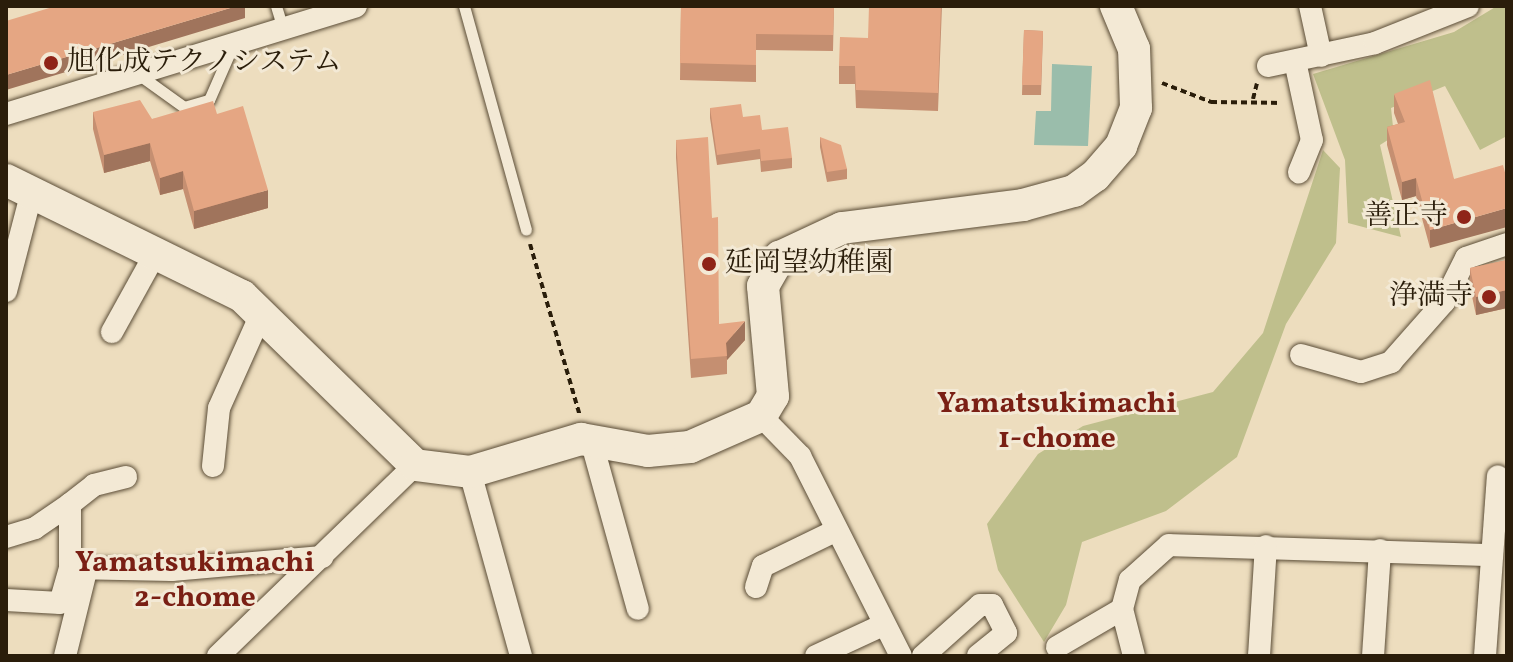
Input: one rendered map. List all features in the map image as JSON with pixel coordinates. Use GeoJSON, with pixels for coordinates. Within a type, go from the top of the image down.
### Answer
{"type":"FeatureCollection","features":[{"type":"Feature","properties":{"kind":"street"},"geometry":{"type":"LineString","coordinates":[[6,114],[356,6]]}},
{"type":"Feature","properties":{"kind":"street"},"geometry":{"type":"LineString","coordinates":[[6,291],[18,188],[242,296],[415,465],[470,472],[531,448],[589,440],[648,451],[690,447],[761,416],[773,396],[774,367],[763,286],[780,257],[842,228],[1023,205],[1074,191],[1121,146],[1136,108],[1138,72],[1116,6]]}},
{"type":"Feature","properties":{"kind":"street"},"geometry":{"type":"LineString","coordinates":[[1310,6],[1321,56]]}},
{"type":"Feature","properties":{"kind":"street"},"geometry":{"type":"LineString","coordinates":[[1268,66],[1321,56],[1436,13],[1468,6]]}},
{"type":"Feature","properties":{"kind":"street"},"geometry":{"type":"LineString","coordinates":[[1295,61],[1312,140],[1299,172]]}},
{"type":"Feature","properties":{"kind":"street"},"geometry":{"type":"LineString","coordinates":[[1301,355],[1355,371],[1409,349],[1466,258],[1507,244]]}},
{"type":"Feature","properties":{"kind":"street"},"geometry":{"type":"LineString","coordinates":[[112,332],[155,254]]}},
{"type":"Feature","properties":{"kind":"street"},"geometry":{"type":"LineString","coordinates":[[213,466],[219,408],[261,314]]}},
{"type":"Feature","properties":{"kind":"street"},"geometry":{"type":"LineString","coordinates":[[1331,347],[1355,371]]}},
{"type":"Feature","properties":{"kind":"street"},"geometry":{"type":"LineString","coordinates":[[761,416],[800,456],[881,626],[901,656]]}},
{"type":"Feature","properties":{"kind":"street"},"geometry":{"type":"LineString","coordinates":[[589,440],[638,609]]}},
{"type":"Feature","properties":{"kind":"street"},"geometry":{"type":"LineString","coordinates":[[218,656],[415,465]]}},
{"type":"Feature","properties":{"kind":"street"},"geometry":{"type":"LineString","coordinates":[[470,472],[521,656]]}},
{"type":"Feature","properties":{"kind":"street"},"geometry":{"type":"LineString","coordinates":[[1485,656],[1498,476]]}},
{"type":"Feature","properties":{"kind":"street"},"geometry":{"type":"LineString","coordinates":[[6,537],[35,528],[94,485],[126,477]]}},
{"type":"Feature","properties":{"kind":"street"},"geometry":{"type":"LineString","coordinates":[[65,656],[78,568],[70,504]]}},
{"type":"Feature","properties":{"kind":"street"},"geometry":{"type":"LineString","coordinates":[[756,587],[763,566],[837,530]]}},
{"type":"Feature","properties":{"kind":"street"},"geometry":{"type":"LineString","coordinates":[[1134,656],[1122,609],[1130,580],[1169,545],[1491,555]]}},
{"type":"Feature","properties":{"kind":"street"},"geometry":{"type":"LineString","coordinates":[[1259,656],[1266,546]]}},
{"type":"Feature","properties":{"kind":"street"},"geometry":{"type":"LineString","coordinates":[[1373,656],[1380,550]]}},
{"type":"Feature","properties":{"kind":"street"},"geometry":{"type":"LineString","coordinates":[[78,568],[172,570],[322,557]]}},
{"type":"Feature","properties":{"kind":"street"},"geometry":{"type":"LineString","coordinates":[[6,600],[60,603],[78,568]]}},
{"type":"Feature","properties":{"kind":"street"},"geometry":{"type":"LineString","coordinates":[[923,656],[980,605],[992,605],[1006,633],[978,656]]}},
{"type":"Feature","properties":{"kind":"street"},"geometry":{"type":"LineString","coordinates":[[1057,647],[1122,609]]}},
{"type":"Feature","properties":{"kind":"street"},"geometry":{"type":"LineString","coordinates":[[816,656],[881,626]]}},
{"type":"Feature","properties":{"kind":"lane"},"geometry":{"type":"LineString","coordinates":[[276,6],[283,29]]}},
{"type":"Feature","properties":{"kind":"lane"},"geometry":{"type":"LineString","coordinates":[[464,6],[526,230]]}},
{"type":"Feature","properties":{"kind":"lane"},"geometry":{"type":"LineString","coordinates":[[137,74],[184,107],[209,100],[233,44]]}},
{"type":"Feature","properties":{"kind":"path"},"geometry":{"type":"LineString","coordinates":[[1138,72],[1211,102],[1246,98],[1306,110]]}},
{"type":"Feature","properties":{"kind":"path"},"geometry":{"type":"LineString","coordinates":[[526,230],[589,440]]}},
{"type":"Feature","properties":{"kind":"shaded area"},"geometry":{"type":"Polygon","coordinates":[[[1497,6],[1507,6],[1507,136],[1480,150],[1445,86],[1391,108],[1394,136],[1380,145],[1401,237],[1348,223],[1345,160],[1313,74],[1454,32],[1497,6]]]}},
{"type":"Feature","properties":{"kind":"shaded area"},"geometry":{"type":"Polygon","coordinates":[[[1052,64],[1092,66],[1088,146],[1034,145],[1036,111],[1051,111],[1052,64]]]}},
{"type":"Feature","properties":{"kind":"shaded area"},"geometry":{"type":"Polygon","coordinates":[[[1323,150],[1340,168],[1336,243],[1286,324],[1237,457],[1166,511],[1082,542],[1066,605],[1044,642],[998,570],[987,524],[1038,454],[1083,426],[1213,392],[1263,333],[1323,150]]]}},
{"type":"Feature","properties":{"kind":"building","name":"旭化成テクノシステム"},"geometry":{"type":"Polygon","coordinates":[[[56,6],[237,6],[6,75],[6,21],[56,6]]]}},
{"type":"Feature","properties":{"kind":"building"},"geometry":{"type":"Polygon","coordinates":[[[681,6],[834,6],[833,35],[756,34],[756,65],[680,63],[681,6]]]}},
{"type":"Feature","properties":{"kind":"building"},"geometry":{"type":"Polygon","coordinates":[[[869,6],[941,6],[938,93],[856,90],[855,66],[839,66],[840,37],[868,38],[869,6]]]}},
{"type":"Feature","properties":{"kind":"building"},"geometry":{"type":"Polygon","coordinates":[[[1024,30],[1043,31],[1041,85],[1022,85],[1024,30]]]}},
{"type":"Feature","properties":{"kind":"building"},"geometry":{"type":"Polygon","coordinates":[[[1430,80],[1454,179],[1503,165],[1507,180],[1507,208],[1430,230],[1416,178],[1402,182],[1387,127],[1405,122],[1394,94],[1430,80]]]}},
{"type":"Feature","properties":{"kind":"building"},"geometry":{"type":"Polygon","coordinates":[[[140,100],[152,119],[213,101],[217,114],[243,106],[268,190],[194,211],[183,171],[160,178],[150,143],[104,155],[93,112],[140,100]]]}},
{"type":"Feature","properties":{"kind":"building"},"geometry":{"type":"Polygon","coordinates":[[[741,104],[743,117],[760,115],[762,130],[788,127],[792,158],[761,161],[760,149],[717,155],[710,108],[741,104]]]}},
{"type":"Feature","properties":{"kind":"building"},"geometry":{"type":"Polygon","coordinates":[[[708,137],[712,218],[718,217],[719,324],[745,321],[726,343],[727,356],[691,359],[676,140],[708,137]]]}},
{"type":"Feature","properties":{"kind":"building"},"geometry":{"type":"Polygon","coordinates":[[[820,137],[841,145],[847,169],[827,172],[820,137]]]}},
{"type":"Feature","properties":{"kind":"building"},"geometry":{"type":"Polygon","coordinates":[[[1507,260],[1507,290],[1476,297],[1470,268],[1507,260]]]}},
{"type":"Feature","properties":{"kind":"place","name":"旭化成テクノシステム"},"geometry":{"type":"Point","coordinates":[51,63]}},
{"type":"Feature","properties":{"kind":"place","name":"善正寺"},"geometry":{"type":"Point","coordinates":[1464,217]}},
{"type":"Feature","properties":{"kind":"place","name":"延岡望幼稚園"},"geometry":{"type":"Point","coordinates":[709,264]}},
{"type":"Feature","properties":{"kind":"place","name":"浄満寺"},"geometry":{"type":"Point","coordinates":[1489,297]}},
{"type":"Feature","properties":{"kind":"district","name":"Yamatsukimachi 1-chome"},"geometry":{"type":"Point","coordinates":[1057,421]}},
{"type":"Feature","properties":{"kind":"district","name":"Yamatsukimachi 2-chome"},"geometry":{"type":"Point","coordinates":[195,580]}}]}
